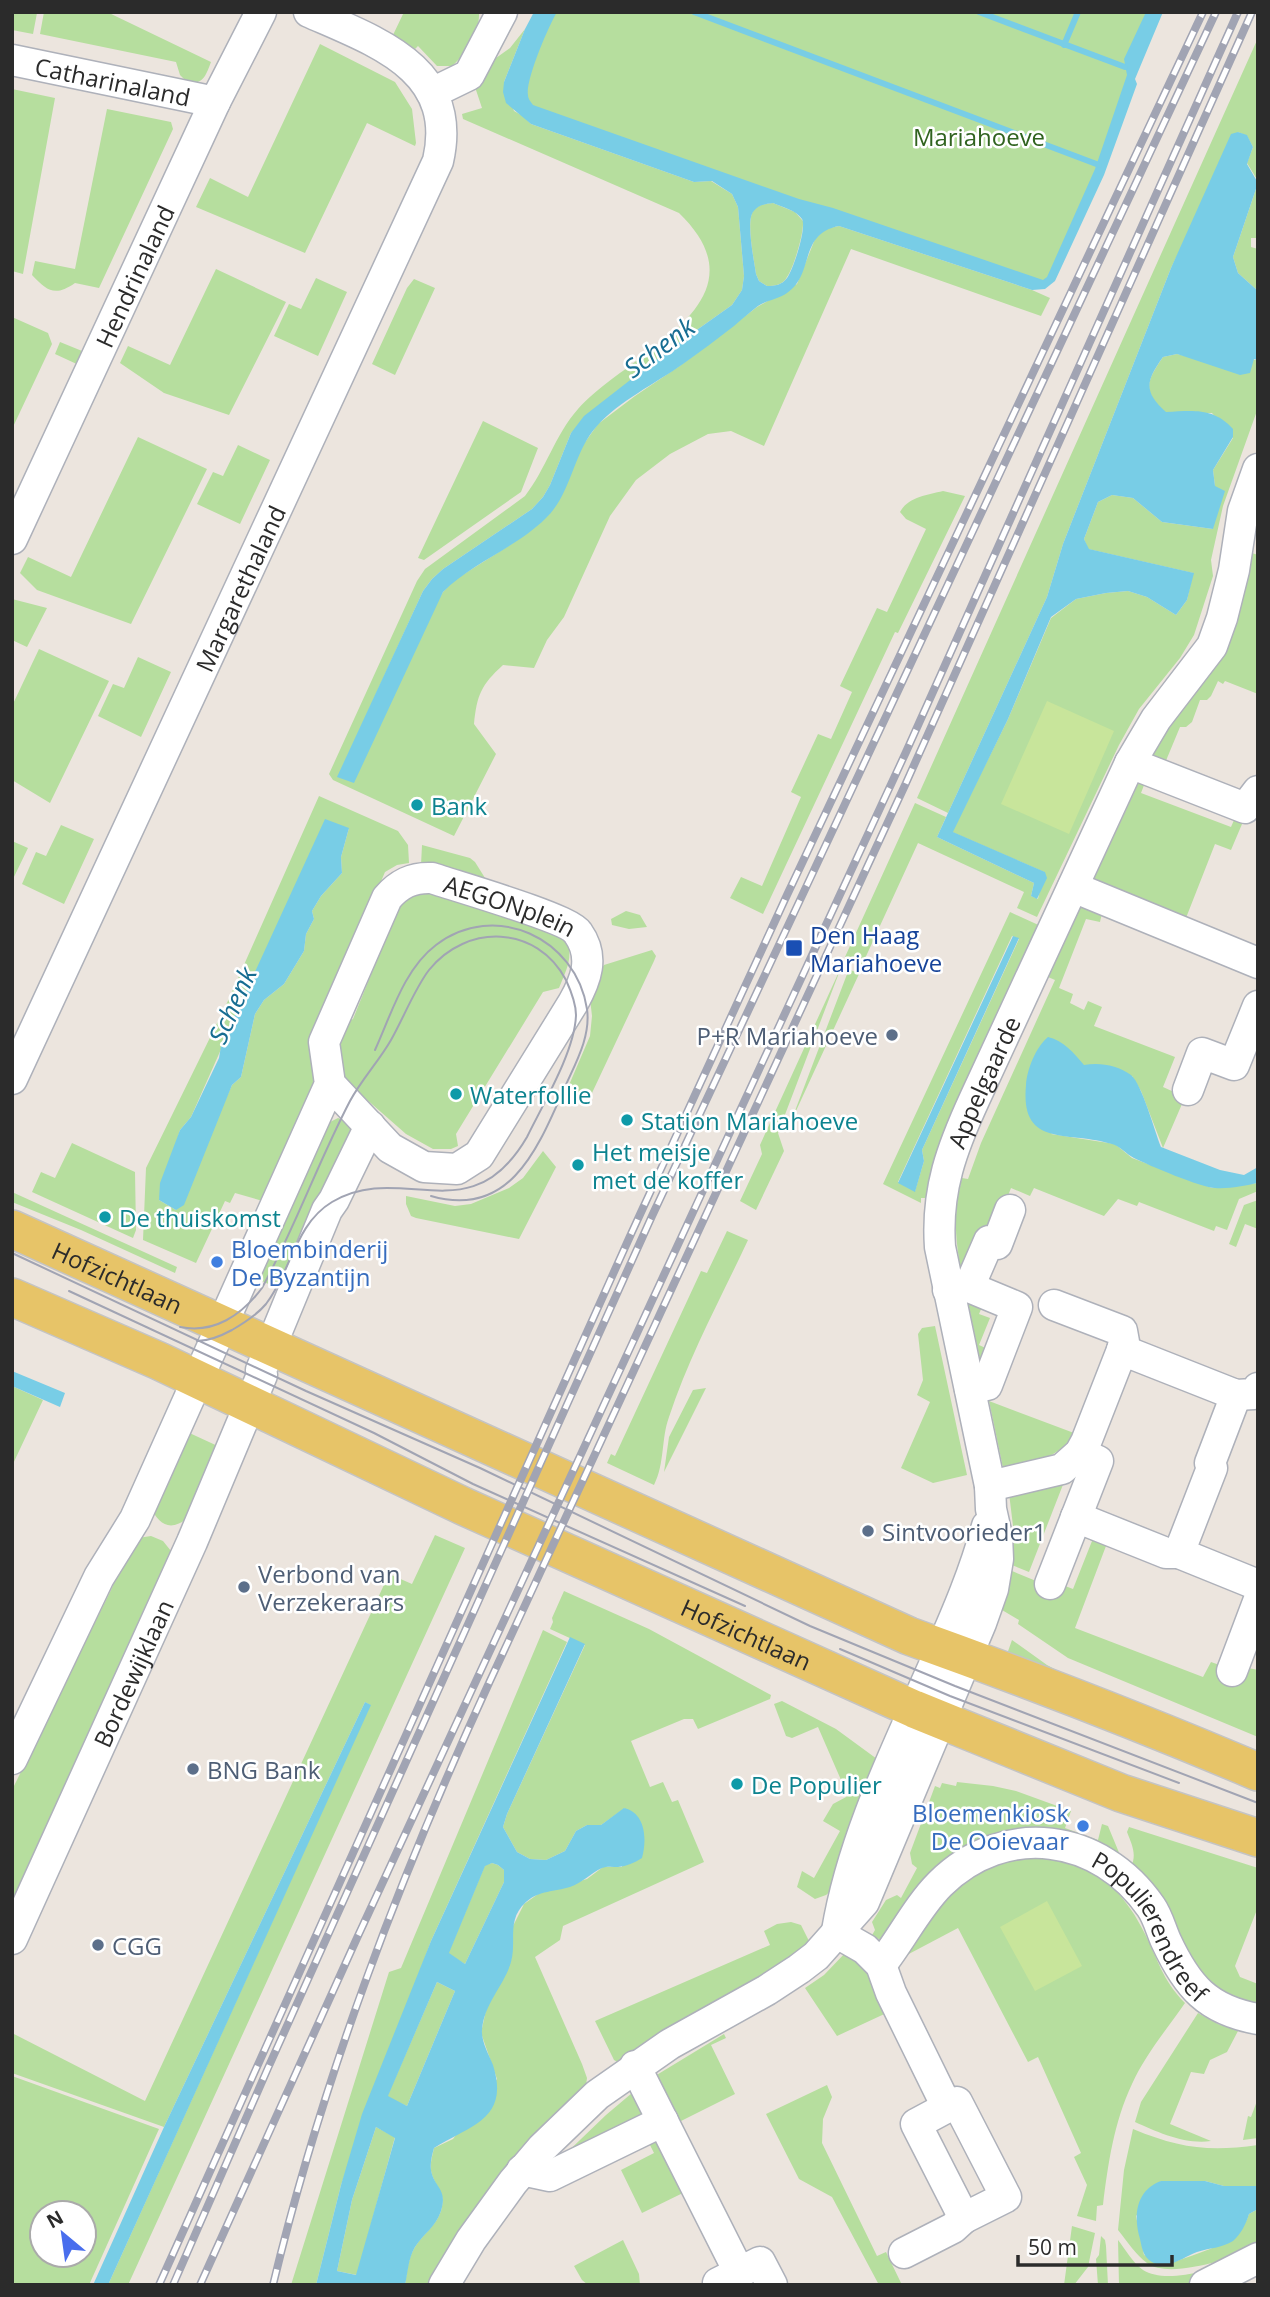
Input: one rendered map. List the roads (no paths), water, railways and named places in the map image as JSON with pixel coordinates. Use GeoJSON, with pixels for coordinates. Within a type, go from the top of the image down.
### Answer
{"type":"FeatureCollection","features":[{"type":"Feature","properties":{"kind":"main road","name":"Hofzichtlaan"},"geometry":{"type":"LineString","coordinates":[[12,1229],[909,1636],[1184,1740],[1258,1772]]}},
{"type":"Feature","properties":{"kind":"main road","name":"Hofzichtlaan"},"geometry":{"type":"LineString","coordinates":[[12,1297],[198,1380],[463,1506],[927,1715],[1121,1793],[1258,1838]]}},
{"type":"Feature","properties":{"kind":"street","name":"Hendrinaland"},"geometry":{"type":"LineString","coordinates":[[12,539],[215,102],[261,12]]}},
{"type":"Feature","properties":{"kind":"street"},"geometry":{"type":"LineString","coordinates":[[309,12],[378,44],[400,58],[420,75],[432,93],[469,75],[502,12]]}},
{"type":"Feature","properties":{"kind":"street","name":"Catharinaland"},"geometry":{"type":"LineString","coordinates":[[12,60],[215,102]]}},
{"type":"Feature","properties":{"kind":"street","name":"Margarethaland"},"geometry":{"type":"LineString","coordinates":[[12,1079],[433,173],[441,147],[442,132],[440,111],[432,93]]}},
{"type":"Feature","properties":{"kind":"street","name":"Appelgaarde"},"geometry":{"type":"LineString","coordinates":[[954,1652],[991,1497],[970,1389],[959,1288],[940,1247],[938,1220],[943,1181],[956,1140],[1130,763],[1156,719],[1212,646],[1234,570],[1243,511],[1258,469]]}},
{"type":"Feature","properties":{"kind":"street"},"geometry":{"type":"LineString","coordinates":[[1130,763],[1245,808],[1258,791]]}},
{"type":"Feature","properties":{"kind":"street","name":"AEGONplein"},"geometry":{"type":"LineString","coordinates":[[432,878],[539,913],[577,929],[586,947],[589,967],[585,981],[479,1155],[457,1169],[424,1167],[390,1148],[330,1084],[324,1041],[387,898],[403,883],[432,878]]}},
{"type":"Feature","properties":{"kind":"street"},"geometry":{"type":"LineString","coordinates":[[1073,887],[1258,963]]}},
{"type":"Feature","properties":{"kind":"street"},"geometry":{"type":"LineString","coordinates":[[1188,1090],[1202,1053],[1234,1065],[1258,1006]]}},
{"type":"Feature","properties":{"kind":"street"},"geometry":{"type":"LineString","coordinates":[[12,1759],[99,1577],[135,1519],[330,1084]]}},
{"type":"Feature","properties":{"kind":"street"},"geometry":{"type":"LineString","coordinates":[[248,1405],[327,1210],[370,1126]]}},
{"type":"Feature","properties":{"kind":"street"},"geometry":{"type":"LineString","coordinates":[[970,1389],[987,1385],[1017,1307],[959,1288],[989,1241],[997,1244],[1010,1210]]}},
{"type":"Feature","properties":{"kind":"street"},"geometry":{"type":"LineString","coordinates":[[991,1497],[1062,1469],[1080,1453],[1122,1350],[1122,1331],[1054,1304]]}},
{"type":"Feature","properties":{"kind":"street"},"geometry":{"type":"LineString","coordinates":[[1122,1350],[1251,1393],[1210,1463],[1212,1468],[1179,1553]]}},
{"type":"Feature","properties":{"kind":"street","name":"Bordewijklaan"},"geometry":{"type":"LineString","coordinates":[[12,1940],[192,1542],[248,1405]]}},
{"type":"Feature","properties":{"kind":"street"},"geometry":{"type":"LineString","coordinates":[[1050,1584],[1098,1461],[1080,1453]]}},
{"type":"Feature","properties":{"kind":"street"},"geometry":{"type":"LineString","coordinates":[[1076,1517],[1166,1553],[1179,1553],[1258,1585]]}},
{"type":"Feature","properties":{"kind":"street"},"geometry":{"type":"LineString","coordinates":[[1232,1671],[1258,1602]]}},
{"type":"Feature","properties":{"kind":"street"},"geometry":{"type":"LineString","coordinates":[[453,2281],[482,2224],[522,2170],[578,2113],[635,2066],[670,2043],[783,1980],[816,1956],[837,1933],[843,1898],[857,1848],[927,1715],[954,1652]]}},
{"type":"Feature","properties":{"kind":"street","name":"Populierendreef"},"geometry":{"type":"LineString","coordinates":[[881,1965],[939,1886],[963,1866],[1000,1847],[1024,1843],[1051,1843],[1079,1849],[1121,1872],[1153,1910],[1175,1960],[1197,1991],[1212,2004],[1237,2015],[1258,2019]]}},
{"type":"Feature","properties":{"kind":"street"},"geometry":{"type":"LineString","coordinates":[[837,1933],[865,1949],[881,1965],[891,1993],[947,2107]]}},
{"type":"Feature","properties":{"kind":"street"},"geometry":{"type":"LineString","coordinates":[[635,2066],[663,2121],[729,2278],[760,2262],[772,2285]]}},
{"type":"Feature","properties":{"kind":"street"},"geometry":{"type":"LineString","coordinates":[[904,2253],[1006,2197],[957,2102],[916,2124],[964,2218]]}},
{"type":"Feature","properties":{"kind":"street"},"geometry":{"type":"LineString","coordinates":[[522,2170],[550,2176],[663,2121]]}},
{"type":"Feature","properties":{"kind":"street"},"geometry":{"type":"LineString","coordinates":[[1205,2285],[1258,2258]]}},
{"type":"Feature","properties":{"kind":"water"},"geometry":{"type":"Polygon","coordinates":[[[534,12],[557,12],[530,78],[528,96],[533,105],[799,199],[833,208],[1043,280],[1047,277],[1095,169],[1127,75],[1124,59],[1146,12],[1163,12],[1135,79],[1137,84],[1104,175],[1055,281],[1045,289],[1032,290],[839,226],[826,230],[812,246],[796,285],[784,295],[758,306],[696,355],[606,417],[589,436],[562,497],[546,518],[443,592],[354,783],[337,777],[423,591],[432,579],[532,509],[550,485],[571,433],[584,416],[732,305],[742,290],[744,276],[738,207],[732,194],[712,181],[694,182],[531,124],[506,103],[504,82],[534,12]],[[773,203],[759,206],[753,212],[750,224],[756,274],[759,281],[767,286],[778,285],[790,274],[803,231],[802,219],[799,216],[773,203]]]}},
{"type":"Feature","properties":{"kind":"water"},"geometry":{"type":"Polygon","coordinates":[[[1238,132],[1247,135],[1253,147],[1247,164],[1258,183],[1233,257],[1238,273],[1258,291],[1258,360],[1254,359],[1250,373],[1240,375],[1177,354],[1163,357],[1150,379],[1150,392],[1166,412],[1194,411],[1210,414],[1233,429],[1233,437],[1213,470],[1215,486],[1225,491],[1213,529],[1162,522],[1133,498],[1112,495],[1098,502],[1084,539],[1089,549],[1194,573],[1187,600],[1176,615],[1147,597],[1128,591],[1106,593],[1076,599],[1051,617],[1008,719],[953,832],[1045,872],[1047,878],[1037,899],[1031,896],[1034,883],[937,837],[1047,597],[1063,544],[1171,268],[1231,134],[1238,132]]]}},
{"type":"Feature","properties":{"kind":"water"},"geometry":{"type":"Polygon","coordinates":[[[325,819],[349,828],[341,857],[342,873],[321,896],[312,911],[314,919],[306,934],[304,951],[284,984],[264,1000],[255,1014],[241,1077],[232,1085],[184,1205],[176,1210],[159,1200],[160,1183],[180,1130],[191,1117],[219,1058],[221,1046],[325,819]]]}},
{"type":"Feature","properties":{"kind":"water"},"geometry":{"type":"Polygon","coordinates":[[[1013,936],[1019,938],[922,1150],[924,1161],[915,1192],[898,1183],[1013,936]]]}},
{"type":"Feature","properties":{"kind":"water"},"geometry":{"type":"Polygon","coordinates":[[[1048,1037],[1064,1044],[1084,1065],[1108,1065],[1131,1075],[1144,1098],[1161,1147],[1220,1170],[1244,1175],[1258,1167],[1257,1183],[1231,1188],[1208,1187],[1141,1161],[1115,1145],[1050,1133],[1039,1128],[1031,1119],[1026,1105],[1026,1085],[1033,1059],[1048,1037]]]}},
{"type":"Feature","properties":{"kind":"water"},"geometry":{"type":"Polygon","coordinates":[[[12,1371],[65,1393],[60,1407],[12,1386],[12,1371]]]}},
{"type":"Feature","properties":{"kind":"water"},"geometry":{"type":"Polygon","coordinates":[[[570,1637],[585,1644],[503,1827],[517,1852],[530,1859],[546,1860],[565,1851],[576,1831],[587,1825],[601,1825],[624,1808],[637,1815],[641,1821],[644,1836],[642,1858],[624,1866],[602,1868],[574,1885],[537,1895],[526,1902],[516,1916],[511,1962],[486,2011],[482,2030],[497,2083],[496,2098],[492,2109],[484,2118],[434,2148],[431,2170],[442,2193],[443,2203],[436,2222],[418,2242],[413,2252],[405,2285],[316,2285],[362,2114],[431,1941],[570,1637]],[[492,1863],[485,1866],[449,1953],[465,1964],[504,1882],[504,1870],[492,1863]],[[437,1982],[388,2096],[407,2106],[455,1991],[437,1982]],[[376,2127],[352,2200],[337,2271],[356,2275],[395,2138],[376,2127]]]}},
{"type":"Feature","properties":{"kind":"water"},"geometry":{"type":"Polygon","coordinates":[[[365,1702],[371,1705],[108,2285],[93,2285],[164,2127],[365,1702]]]}},
{"type":"Feature","properties":{"kind":"water"},"geometry":{"type":"Polygon","coordinates":[[[1161,2181],[1205,2181],[1224,2186],[1258,2186],[1258,2209],[1249,2214],[1243,2229],[1233,2241],[1197,2252],[1171,2264],[1158,2265],[1149,2260],[1143,2252],[1137,2213],[1138,2205],[1146,2191],[1161,2181]]]}},
{"type":"Feature","properties":{"kind":"waterway"},"geometry":{"type":"LineString","coordinates":[[694,12],[1099,165]]}},
{"type":"Feature","properties":{"kind":"waterway"},"geometry":{"type":"LineString","coordinates":[[979,12],[1125,67]]}},
{"type":"Feature","properties":{"kind":"waterway"},"geometry":{"type":"LineString","coordinates":[[1064,45],[1078,12]]}},
{"type":"Feature","properties":{"kind":"tram line"},"geometry":{"type":"LineString","coordinates":[[375,1050],[399,993],[415,967],[436,945],[459,932],[483,926],[507,927],[530,934],[550,946],[567,963],[580,984],[587,1009],[587,1030],[577,1060],[531,1155],[501,1188],[481,1197],[458,1200],[431,1196]]}},
{"type":"Feature","properties":{"kind":"tram line"},"geometry":{"type":"LineString","coordinates":[[180,1327],[204,1328],[216,1325],[246,1306],[262,1288],[350,1101],[391,1040],[429,970],[462,944],[481,938],[520,940],[538,949],[553,962],[566,980],[573,997],[576,1015],[574,1029],[564,1061],[527,1137],[505,1166],[482,1183],[459,1190],[384,1188],[358,1191],[332,1202],[320,1211],[301,1236],[266,1304],[228,1332],[197,1341]]}},
{"type":"Feature","properties":{"kind":"tram line"},"geometry":{"type":"LineString","coordinates":[[12,1253],[306,1391],[480,1468],[810,1626],[955,1686],[1258,1803]]}},
{"type":"Feature","properties":{"kind":"tram line"},"geometry":{"type":"LineString","coordinates":[[69,1291],[374,1433],[473,1484],[745,1606]]}},
{"type":"Feature","properties":{"kind":"tram line"},"geometry":{"type":"LineString","coordinates":[[840,1649],[950,1696],[1179,1783]]}},
{"type":"Feature","properties":{"kind":"railway"},"geometry":{"type":"LineString","coordinates":[[159,2285],[631,1234],[787,895],[1203,12]]}},
{"type":"Feature","properties":{"kind":"railway"},"geometry":{"type":"LineString","coordinates":[[173,2285],[652,1216],[1216,12]]}},
{"type":"Feature","properties":{"kind":"railway"},"geometry":{"type":"LineString","coordinates":[[200,2285],[357,1938],[906,752],[1238,12]]}},
{"type":"Feature","properties":{"kind":"railway"},"geometry":{"type":"LineString","coordinates":[[273,2285],[315,2130],[340,2054],[395,1904],[456,1756],[906,783],[1252,12]]}},
{"type":"Feature","properties":{"kind":"place","name":"Bank"},"geometry":{"type":"Point","coordinates":[417,805]}},
{"type":"Feature","properties":{"kind":"place","name":"Den Haag Mariahoeve"},"geometry":{"type":"Point","coordinates":[794,948]}},
{"type":"Feature","properties":{"kind":"place","name":"P+R Mariahoeve"},"geometry":{"type":"Point","coordinates":[892,1035]}},
{"type":"Feature","properties":{"kind":"place","name":"Waterfollie"},"geometry":{"type":"Point","coordinates":[456,1094]}},
{"type":"Feature","properties":{"kind":"place","name":"Station Mariahoeve"},"geometry":{"type":"Point","coordinates":[627,1120]}},
{"type":"Feature","properties":{"kind":"place","name":"Het meisje met de koffer"},"geometry":{"type":"Point","coordinates":[578,1165]}},
{"type":"Feature","properties":{"kind":"place","name":"De thuiskomst"},"geometry":{"type":"Point","coordinates":[105,1217]}},
{"type":"Feature","properties":{"kind":"place","name":"Bloembinderij De Byzantijn"},"geometry":{"type":"Point","coordinates":[217,1262]}},
{"type":"Feature","properties":{"kind":"place","name":"Sintvoorieder1"},"geometry":{"type":"Point","coordinates":[868,1531]}},
{"type":"Feature","properties":{"kind":"place","name":"Verbond van Verzekeraars"},"geometry":{"type":"Point","coordinates":[244,1587]}},
{"type":"Feature","properties":{"kind":"place","name":"BNG Bank"},"geometry":{"type":"Point","coordinates":[193,1769]}},
{"type":"Feature","properties":{"kind":"place","name":"De Populier"},"geometry":{"type":"Point","coordinates":[737,1784]}},
{"type":"Feature","properties":{"kind":"place","name":"Bloemenkiosk De Ooievaar"},"geometry":{"type":"Point","coordinates":[1083,1826]}},
{"type":"Feature","properties":{"kind":"place","name":"CGG"},"geometry":{"type":"Point","coordinates":[98,1945]}},
{"type":"Feature","properties":{"kind":"park label","name":"Mariahoeve"},"geometry":{"type":"Point","coordinates":[979,136]}},
{"type":"Feature","properties":{"kind":"water label","name":"Schenk"},"geometry":{"type":"Point","coordinates":[659,347]}},
{"type":"Feature","properties":{"kind":"water label","name":"Schenk"},"geometry":{"type":"Point","coordinates":[232,1005]}}]}
